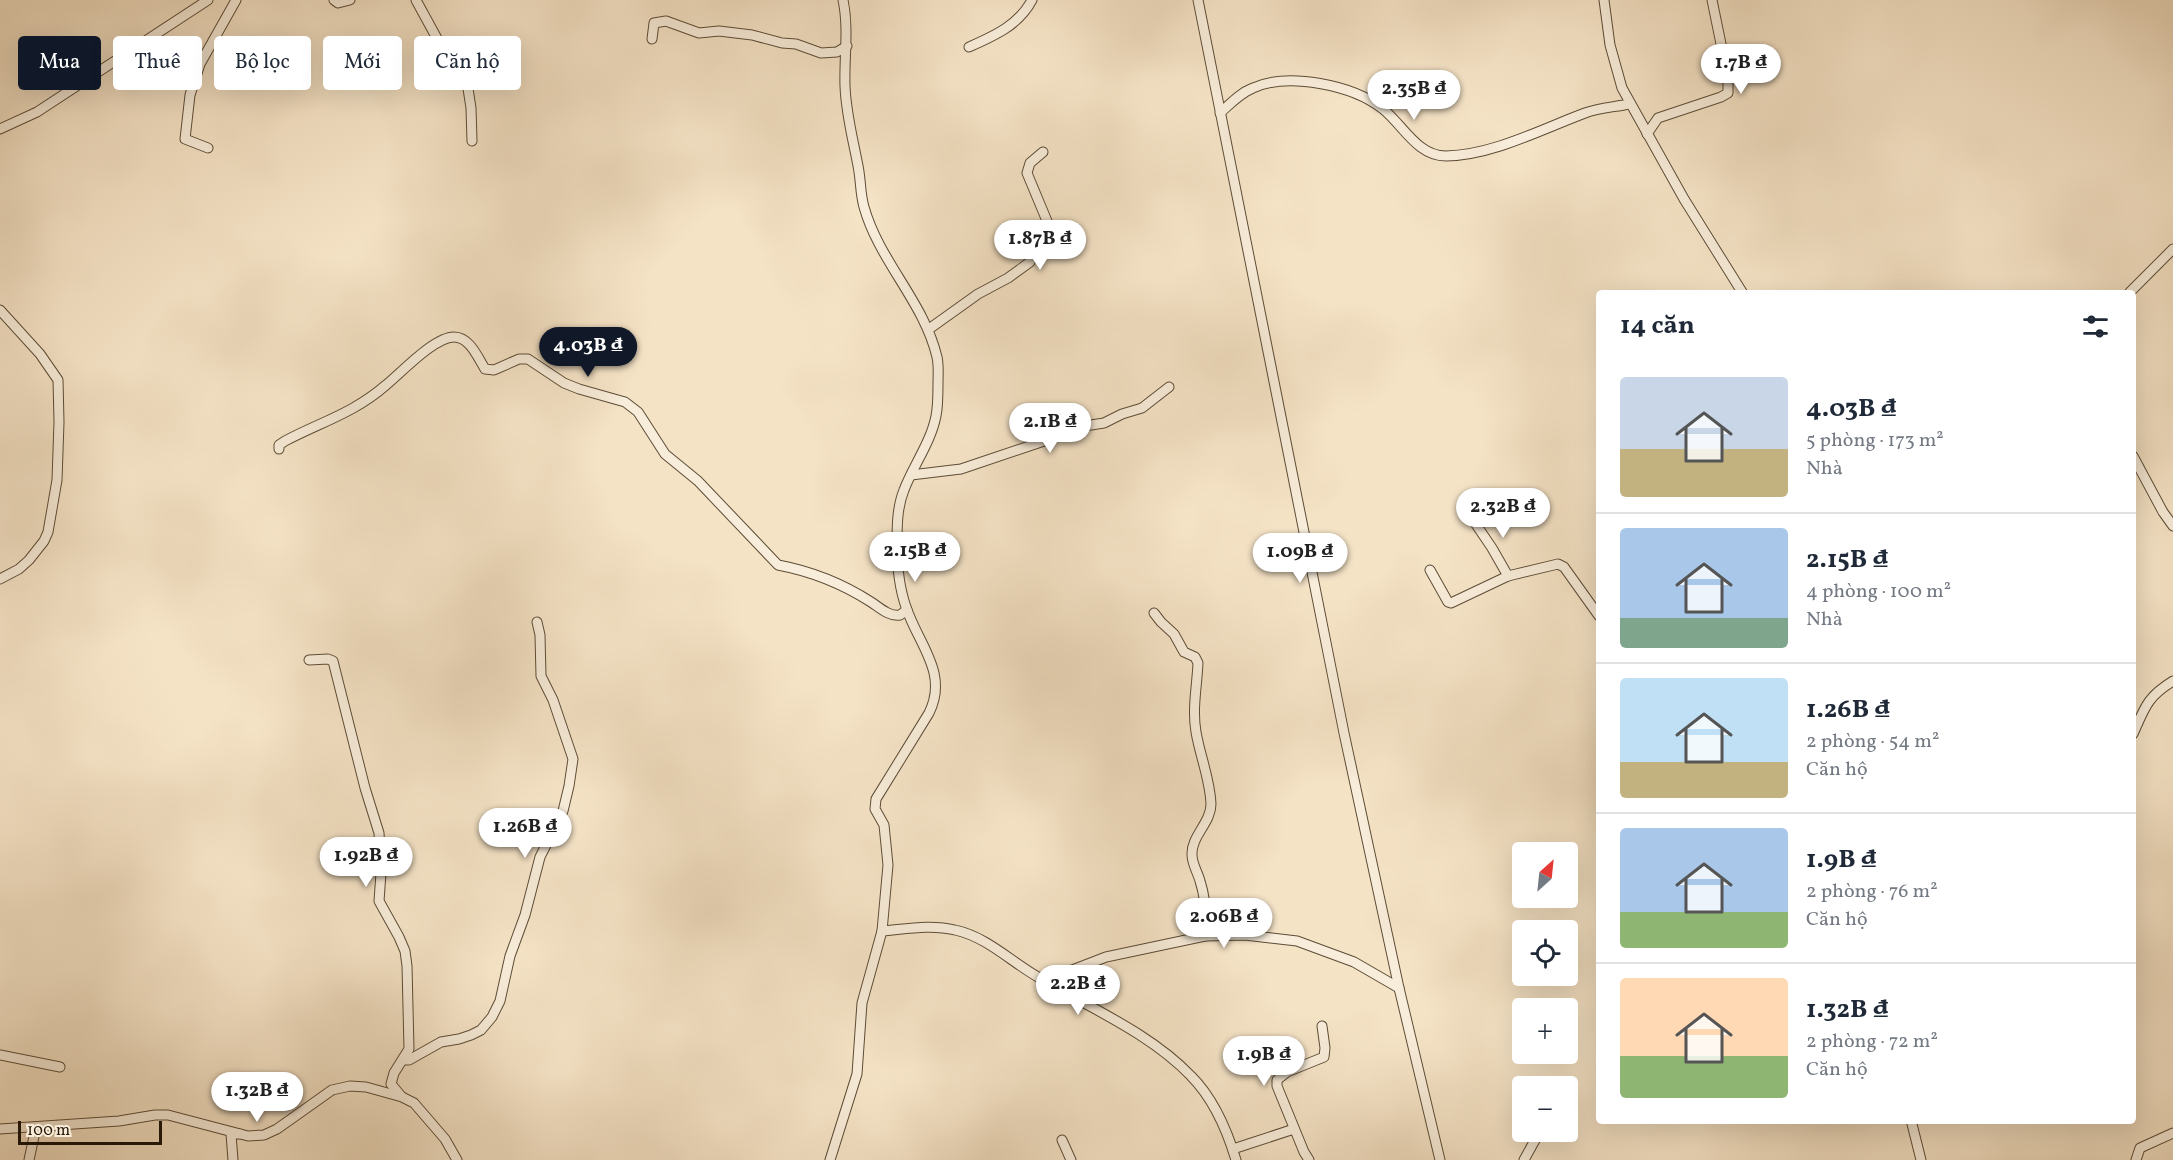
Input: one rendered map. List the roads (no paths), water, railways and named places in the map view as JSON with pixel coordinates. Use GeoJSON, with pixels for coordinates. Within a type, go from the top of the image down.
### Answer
{"type":"FeatureCollection","features":[{"type":"Feature","properties":{"kind":"street"},"geometry":{"type":"LineString","coordinates":[[0,129],[55,101],[208,0]]}},
{"type":"Feature","properties":{"kind":"street"},"geometry":{"type":"LineString","coordinates":[[208,148],[185,139],[190,95],[200,64],[236,0]]}},
{"type":"Feature","properties":{"kind":"street"},"geometry":{"type":"LineString","coordinates":[[334,0],[338,3],[350,0]]}},
{"type":"Feature","properties":{"kind":"street"},"geometry":{"type":"LineString","coordinates":[[416,0],[440,44],[458,62],[467,82],[470,93],[472,141]]}},
{"type":"Feature","properties":{"kind":"street"},"geometry":{"type":"LineString","coordinates":[[830,1160],[857,1074],[862,1003],[882,931],[888,865],[884,825],[875,809],[876,799],[929,713],[937,685],[932,664],[907,610],[899,572],[897,539],[899,506],[936,416],[938,366],[929,329],[882,250],[861,196],[859,168],[846,108],[844,83],[847,46],[843,0]]}},
{"type":"Feature","properties":{"kind":"street"},"geometry":{"type":"LineString","coordinates":[[969,47],[1002,32],[1026,11],[1032,0]]}},
{"type":"Feature","properties":{"kind":"street"},"geometry":{"type":"LineString","coordinates":[[1198,0],[1344,733],[1440,1160]]}},
{"type":"Feature","properties":{"kind":"street"},"geometry":{"type":"LineString","coordinates":[[1604,0],[1615,68],[1629,104],[1741,290]]}},
{"type":"Feature","properties":{"kind":"street"},"geometry":{"type":"LineString","coordinates":[[1647,134],[1658,118],[1728,93],[1728,78],[1712,0]]}},
{"type":"Feature","properties":{"kind":"street"},"geometry":{"type":"LineString","coordinates":[[652,39],[654,23],[666,21],[694,32],[719,31],[752,35],[821,53],[837,52],[847,46]]}},
{"type":"Feature","properties":{"kind":"street"},"geometry":{"type":"LineString","coordinates":[[1220,113],[1243,93],[1254,87],[1283,80],[1312,82],[1351,93],[1377,104],[1422,149],[1433,155],[1445,156],[1474,152],[1531,135],[1587,112],[1629,104]]}},
{"type":"Feature","properties":{"kind":"street"},"geometry":{"type":"LineString","coordinates":[[929,329],[978,294],[1008,278],[1032,259],[1047,221],[1027,173],[1030,163],[1042,152]]}},
{"type":"Feature","properties":{"kind":"street"},"geometry":{"type":"LineString","coordinates":[[2132,290],[2173,249]]}},
{"type":"Feature","properties":{"kind":"street"},"geometry":{"type":"LineString","coordinates":[[0,310],[40,354],[58,380],[59,422],[57,480],[48,531],[44,541],[29,560],[19,569],[0,579]]}},
{"type":"Feature","properties":{"kind":"street"},"geometry":{"type":"LineString","coordinates":[[279,449],[279,445],[285,441],[354,408],[436,344],[452,337],[457,338],[468,343],[485,369],[494,370],[519,359],[528,359],[564,383],[625,402],[638,412],[665,454],[698,481],[778,565],[791,567],[829,581],[861,596],[891,615],[900,615],[907,610]]}},
{"type":"Feature","properties":{"kind":"street"},"geometry":{"type":"LineString","coordinates":[[910,475],[961,470],[1047,440],[1065,429],[1104,423],[1142,408],[1169,387]]}},
{"type":"Feature","properties":{"kind":"street"},"geometry":{"type":"LineString","coordinates":[[2136,462],[2163,512],[2173,525]]}},
{"type":"Feature","properties":{"kind":"street"},"geometry":{"type":"LineString","coordinates":[[1471,517],[1508,576]]}},
{"type":"Feature","properties":{"kind":"street"},"geometry":{"type":"LineString","coordinates":[[1430,570],[1448,602],[1451,603],[1508,576],[1555,564],[1561,565],[1596,612]]}},
{"type":"Feature","properties":{"kind":"street"},"geometry":{"type":"LineString","coordinates":[[1154,613],[1174,634],[1184,652],[1195,657],[1198,663],[1194,712],[1196,731],[1205,762],[1211,806],[1206,823],[1195,842],[1192,858],[1204,893],[1205,936]]}},
{"type":"Feature","properties":{"kind":"street"},"geometry":{"type":"LineString","coordinates":[[403,1060],[409,1060],[441,1042],[471,1035],[481,1029],[492,1017],[500,1001],[510,956],[525,915],[536,869],[562,811],[573,759],[554,700],[541,676],[540,635],[537,622]]}},
{"type":"Feature","properties":{"kind":"street"},"geometry":{"type":"LineString","coordinates":[[309,660],[333,661],[365,788],[379,833],[381,873],[379,901],[405,951],[409,1049],[394,1073],[391,1084],[402,1097]]}},
{"type":"Feature","properties":{"kind":"street"},"geometry":{"type":"LineString","coordinates":[[2136,728],[2155,692],[2173,681]]}},
{"type":"Feature","properties":{"kind":"street"},"geometry":{"type":"LineString","coordinates":[[882,931],[925,928],[956,930],[991,945],[1045,982],[1116,1021],[1148,1042],[1191,1076],[1217,1112],[1236,1160]]}},
{"type":"Feature","properties":{"kind":"street"},"geometry":{"type":"LineString","coordinates":[[1045,982],[1106,957],[1205,936],[1245,935],[1297,941],[1354,962],[1400,988]]}},
{"type":"Feature","properties":{"kind":"street"},"geometry":{"type":"LineString","coordinates":[[1309,1160],[1294,1129],[1277,1086],[1277,1080],[1287,1072],[1324,1057],[1322,1026]]}},
{"type":"Feature","properties":{"kind":"street"},"geometry":{"type":"LineString","coordinates":[[0,1055],[60,1067]]}},
{"type":"Feature","properties":{"kind":"street"},"geometry":{"type":"LineString","coordinates":[[0,1129],[119,1121],[168,1115],[254,1137],[271,1133],[314,1101],[340,1087],[366,1087],[414,1102],[445,1139],[457,1160]]}},
{"type":"Feature","properties":{"kind":"street"},"geometry":{"type":"LineString","coordinates":[[1912,1124],[1921,1160]]}},
{"type":"Feature","properties":{"kind":"street"},"geometry":{"type":"LineString","coordinates":[[29,1160],[36,1127]]}},
{"type":"Feature","properties":{"kind":"street"},"geometry":{"type":"LineString","coordinates":[[1233,1149],[1294,1129]]}},
{"type":"Feature","properties":{"kind":"street"},"geometry":{"type":"LineString","coordinates":[[2136,1160],[2140,1148],[2173,1133]]}},
{"type":"Feature","properties":{"kind":"street"},"geometry":{"type":"LineString","coordinates":[[233,1160],[231,1134],[242,1134]]}},
{"type":"Feature","properties":{"kind":"street"},"geometry":{"type":"LineString","coordinates":[[1062,1140],[1071,1160]]}},
{"type":"Feature","properties":{"kind":"street"},"geometry":{"type":"LineString","coordinates":[[1524,1160],[1534,1142]]}}]}
